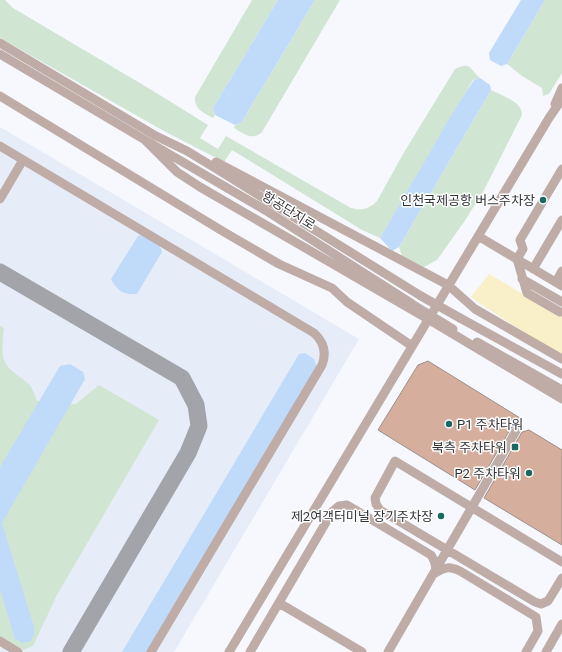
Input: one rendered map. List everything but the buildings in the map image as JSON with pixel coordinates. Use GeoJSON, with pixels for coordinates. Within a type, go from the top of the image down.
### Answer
{"type":"FeatureCollection","features":[{"type":"Feature","properties":{"kind":"street","name":"항공단지로"},"geometry":{"type":"LineString","coordinates":[[0,43],[156,136],[188,149],[217,165],[421,296],[562,374]]}},
{"type":"Feature","properties":{"kind":"street","name":"항공단지로"},"geometry":{"type":"LineString","coordinates":[[0,54],[265,210],[453,329],[562,390]]}},
{"type":"Feature","properties":{"kind":"street"},"geometry":{"type":"LineString","coordinates":[[549,118],[562,88]]}},
{"type":"Feature","properties":{"kind":"street"},"geometry":{"type":"LineString","coordinates":[[0,96],[279,264],[332,288],[347,302],[412,346]]}},
{"type":"Feature","properties":{"kind":"street"},"geometry":{"type":"LineString","coordinates":[[229,652],[448,285],[562,99]]}},
{"type":"Feature","properties":{"kind":"street"},"geometry":{"type":"LineString","coordinates":[[145,140],[177,172],[200,188],[428,319],[562,399]]}},
{"type":"Feature","properties":{"kind":"street"},"geometry":{"type":"LineString","coordinates":[[0,146],[314,333],[320,338],[324,347],[325,358],[322,365],[151,652]]}},
{"type":"Feature","properties":{"kind":"street"},"geometry":{"type":"LineString","coordinates":[[0,199],[23,160]]}},
{"type":"Feature","properties":{"kind":"street"},"geometry":{"type":"LineString","coordinates":[[217,165],[448,285],[475,309],[562,359]]}},
{"type":"Feature","properties":{"kind":"street"},"geometry":{"type":"LineString","coordinates":[[562,169],[520,240],[523,249],[517,259],[527,293],[562,312]]}},
{"type":"Feature","properties":{"kind":"street"},"geometry":{"type":"LineString","coordinates":[[533,268],[562,220]]}},
{"type":"Feature","properties":{"kind":"street"},"geometry":{"type":"LineString","coordinates":[[478,236],[559,284],[562,271]]}},
{"type":"Feature","properties":{"kind":"street"},"geometry":{"type":"LineString","coordinates":[[522,279],[562,302]]}},
{"type":"Feature","properties":{"kind":"street"},"geometry":{"type":"LineString","coordinates":[[388,652],[448,551],[516,431]]}},
{"type":"Feature","properties":{"kind":"street"},"geometry":{"type":"LineString","coordinates":[[562,562],[395,461],[375,498],[376,504],[380,510],[535,602],[541,604],[548,601],[562,578]]}},
{"type":"Feature","properties":{"kind":"street"},"geometry":{"type":"LineString","coordinates":[[250,652],[332,512],[338,506],[347,505],[431,555],[436,568],[435,573]]}},
{"type":"Feature","properties":{"kind":"street"},"geometry":{"type":"LineString","coordinates":[[435,573],[444,568],[453,568],[460,571],[536,618],[538,631],[526,652]]}},
{"type":"Feature","properties":{"kind":"street"},"geometry":{"type":"LineString","coordinates":[[279,603],[362,652]]}},
{"type":"Feature","properties":{"kind":"street"},"geometry":{"type":"LineString","coordinates":[[546,652],[562,624]]}},
{"type":"Feature","properties":{"kind":"street"},"geometry":{"type":"LineString","coordinates":[[0,641],[18,652]]}},
{"type":"Feature","properties":{"kind":"shaded area"},"geometry":{"type":"Polygon","coordinates":[[[0,127],[359,339],[174,652],[0,652],[0,127]]]}},
{"type":"Feature","properties":{"kind":"green space"},"geometry":{"type":"Polygon","coordinates":[[[0,0],[5,0],[13,8],[208,125],[200,138],[218,149],[226,136],[355,209],[365,209],[377,201],[403,154],[455,69],[467,66],[471,68],[480,78],[473,80],[380,238],[362,230],[232,150],[224,162],[162,130],[0,38],[0,0]]]}},
{"type":"Feature","properties":{"kind":"green space"},"geometry":{"type":"Polygon","coordinates":[[[252,0],[278,0],[213,108],[215,115],[213,118],[198,108],[195,97],[252,0]]]}},
{"type":"Feature","properties":{"kind":"green space"},"geometry":{"type":"Polygon","coordinates":[[[315,0],[340,0],[262,132],[255,136],[248,136],[234,128],[235,125],[241,123],[315,0]]]}},
{"type":"Feature","properties":{"kind":"green space"},"geometry":{"type":"Polygon","coordinates":[[[545,0],[562,0],[562,73],[549,94],[543,96],[542,88],[522,76],[507,64],[545,0]]]}},
{"type":"Feature","properties":{"kind":"green space"},"geometry":{"type":"Polygon","coordinates":[[[491,90],[519,106],[522,115],[483,192],[464,222],[437,260],[424,267],[402,256],[399,247],[491,90]]]}},
{"type":"Feature","properties":{"kind":"green space"},"geometry":{"type":"Polygon","coordinates":[[[0,326],[4,328],[2,348],[4,360],[13,372],[25,380],[31,387],[37,401],[76,404],[99,385],[159,420],[57,595],[33,646],[23,650],[0,637],[0,326]]]}},
{"type":"Feature","properties":{"kind":"sand"},"geometry":{"type":"Polygon","coordinates":[[[489,274],[562,317],[562,354],[556,353],[471,297],[489,274]]]}},
{"type":"Feature","properties":{"kind":"water"},"geometry":{"type":"Polygon","coordinates":[[[278,0],[315,0],[241,123],[235,125],[215,115],[213,108],[278,0]]]}},
{"type":"Feature","properties":{"kind":"water"},"geometry":{"type":"Polygon","coordinates":[[[521,0],[545,0],[507,64],[501,66],[490,60],[489,53],[521,0]]]}},
{"type":"Feature","properties":{"kind":"water"},"geometry":{"type":"Polygon","coordinates":[[[480,78],[490,85],[491,90],[399,247],[392,251],[380,238],[458,104],[474,80],[480,78]]]}},
{"type":"Feature","properties":{"kind":"water"},"geometry":{"type":"Polygon","coordinates":[[[144,234],[159,244],[162,252],[137,294],[128,294],[118,289],[111,279],[138,236],[144,234]]]}},
{"type":"Feature","properties":{"kind":"water"},"geometry":{"type":"Polygon","coordinates":[[[305,353],[314,359],[317,367],[148,652],[122,652],[299,354],[305,353]]]}},
{"type":"Feature","properties":{"kind":"water"},"geometry":{"type":"Polygon","coordinates":[[[70,364],[83,372],[85,379],[2,523],[34,627],[34,634],[31,641],[23,643],[15,639],[0,589],[0,467],[60,366],[70,364]]]}},
{"type":"Feature","properties":{"kind":"taxiway"},"geometry":{"type":"LineString","coordinates":[[0,272],[182,378],[196,405],[199,426],[188,453],[71,652]]}},
{"type":"Feature","properties":{"kind":"place","name":"인천국제공항 버스주차장"},"geometry":{"type":"Point","coordinates":[543,200]}},
{"type":"Feature","properties":{"kind":"place","name":"P1 주차타워"},"geometry":{"type":"Point","coordinates":[449,424]}},
{"type":"Feature","properties":{"kind":"place","name":"북측 주차타워"},"geometry":{"type":"Point","coordinates":[515,447]}},
{"type":"Feature","properties":{"kind":"place","name":"P2 주차타워"},"geometry":{"type":"Point","coordinates":[529,473]}},
{"type":"Feature","properties":{"kind":"place","name":"제2여객터미널 장기주차장"},"geometry":{"type":"Point","coordinates":[441,516]}}]}
